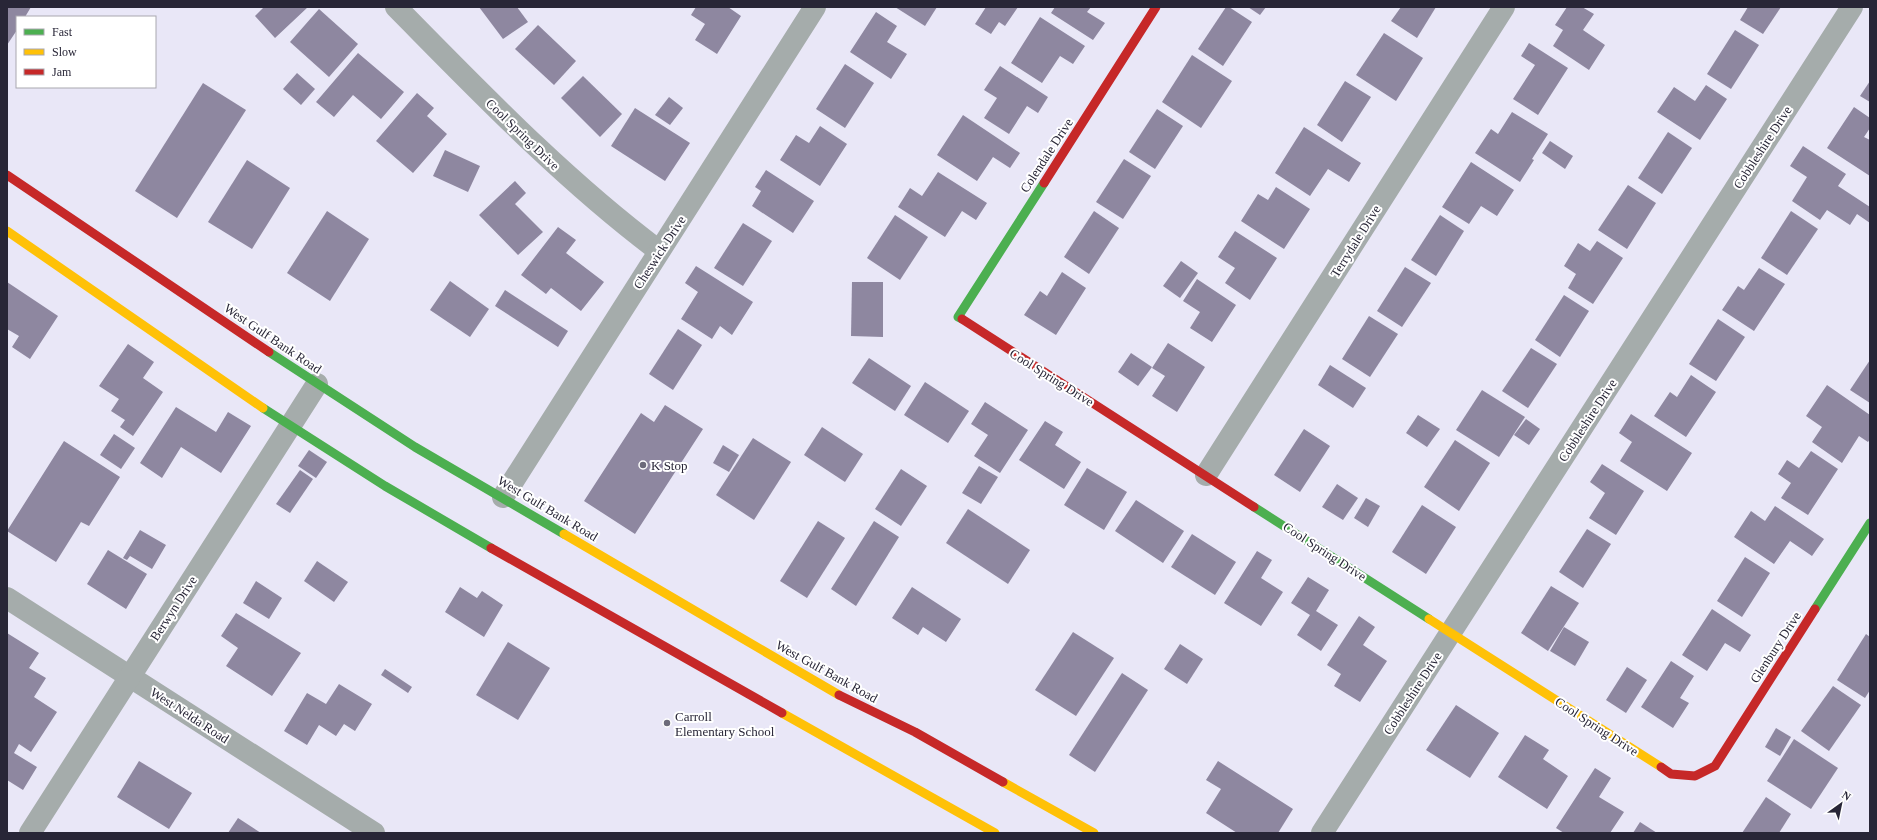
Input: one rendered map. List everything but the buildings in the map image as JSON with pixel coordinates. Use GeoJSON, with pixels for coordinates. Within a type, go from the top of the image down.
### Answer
{"type":"FeatureCollection","features":[{"type":"Feature","properties":{"kind":"main road","name":"Colendale Drive"},"geometry":{"type":"LineString","coordinates":[[958,317],[1156,7]]}},
{"type":"Feature","properties":{"kind":"main road","name":"West Gulf Bank Road"},"geometry":{"type":"LineString","coordinates":[[7,175],[317,384],[416,447],[504,497],[854,703],[915,732],[1094,833]]}},
{"type":"Feature","properties":{"kind":"main road"},"geometry":{"type":"LineString","coordinates":[[7,231],[290,427],[518,564],[994,833]]}},
{"type":"Feature","properties":{"kind":"main road","name":"Cool Spring Drive"},"geometry":{"type":"LineString","coordinates":[[958,317],[1671,774],[1695,776]]}},
{"type":"Feature","properties":{"kind":"main road","name":"Glenbury Drive"},"geometry":{"type":"LineString","coordinates":[[1695,776],[1715,766],[1870,523]]}},
{"type":"Feature","properties":{"kind":"street","name":"Cool Spring Drive"},"geometry":{"type":"LineString","coordinates":[[396,7],[500,112],[569,178],[659,251]]}},
{"type":"Feature","properties":{"kind":"street","name":"Cheswick Drive"},"geometry":{"type":"LineString","coordinates":[[504,497],[815,7]]}},
{"type":"Feature","properties":{"kind":"street","name":"Terrydale Drive"},"geometry":{"type":"LineString","coordinates":[[1206,475],[1504,7]]}},
{"type":"Feature","properties":{"kind":"street","name":"Cobbleshire Drive"},"geometry":{"type":"LineString","coordinates":[[1322,833],[1852,7]]}},
{"type":"Feature","properties":{"kind":"street","name":"Berwyn Drive"},"geometry":{"type":"LineString","coordinates":[[30,833],[317,384]]}},
{"type":"Feature","properties":{"kind":"street","name":"West Nelda Road"},"geometry":{"type":"LineString","coordinates":[[7,598],[374,833]]}},
{"type":"Feature","properties":{"kind":"traffic: fast"},"geometry":{"type":"LineString","coordinates":[[962,319],[958,317],[1044,183]]}},
{"type":"Feature","properties":{"kind":"traffic: fast"},"geometry":{"type":"LineString","coordinates":[[269,352],[415,447],[564,534]]}},
{"type":"Feature","properties":{"kind":"traffic: fast"},"geometry":{"type":"LineString","coordinates":[[263,408],[385,486],[491,548]]}},
{"type":"Feature","properties":{"kind":"traffic: fast"},"geometry":{"type":"LineString","coordinates":[[1254,507],[1429,619]]}},
{"type":"Feature","properties":{"kind":"traffic: fast"},"geometry":{"type":"LineString","coordinates":[[1815,609],[1870,523]]}},
{"type":"Feature","properties":{"kind":"traffic: slow"},"geometry":{"type":"LineString","coordinates":[[7,231],[263,408]]}},
{"type":"Feature","properties":{"kind":"traffic: slow"},"geometry":{"type":"LineString","coordinates":[[564,534],[839,695]]}},
{"type":"Feature","properties":{"kind":"traffic: slow"},"geometry":{"type":"LineString","coordinates":[[1429,619],[1661,767]]}},
{"type":"Feature","properties":{"kind":"traffic: slow"},"geometry":{"type":"LineString","coordinates":[[782,713],[995,833]]}},
{"type":"Feature","properties":{"kind":"traffic: slow"},"geometry":{"type":"LineString","coordinates":[[1003,782],[1094,833]]}},
{"type":"Feature","properties":{"kind":"traffic: jam"},"geometry":{"type":"LineString","coordinates":[[1044,183],[1156,7]]}},
{"type":"Feature","properties":{"kind":"traffic: jam"},"geometry":{"type":"LineString","coordinates":[[7,175],[269,352]]}},
{"type":"Feature","properties":{"kind":"traffic: jam"},"geometry":{"type":"LineString","coordinates":[[962,319],[1254,507]]}},
{"type":"Feature","properties":{"kind":"traffic: jam"},"geometry":{"type":"LineString","coordinates":[[491,548],[782,713]]}},
{"type":"Feature","properties":{"kind":"traffic: jam"},"geometry":{"type":"LineString","coordinates":[[1661,767],[1671,774],[1695,776],[1715,766],[1815,609]]}},
{"type":"Feature","properties":{"kind":"traffic: jam"},"geometry":{"type":"LineString","coordinates":[[839,695],[915,732],[1003,782]]}},
{"type":"Feature","properties":{"kind":"place","name":"K Stop"},"geometry":{"type":"Point","coordinates":[643,465]}},
{"type":"Feature","properties":{"kind":"place","name":"Carroll Elementary School"},"geometry":{"type":"Point","coordinates":[667,723]}}]}
